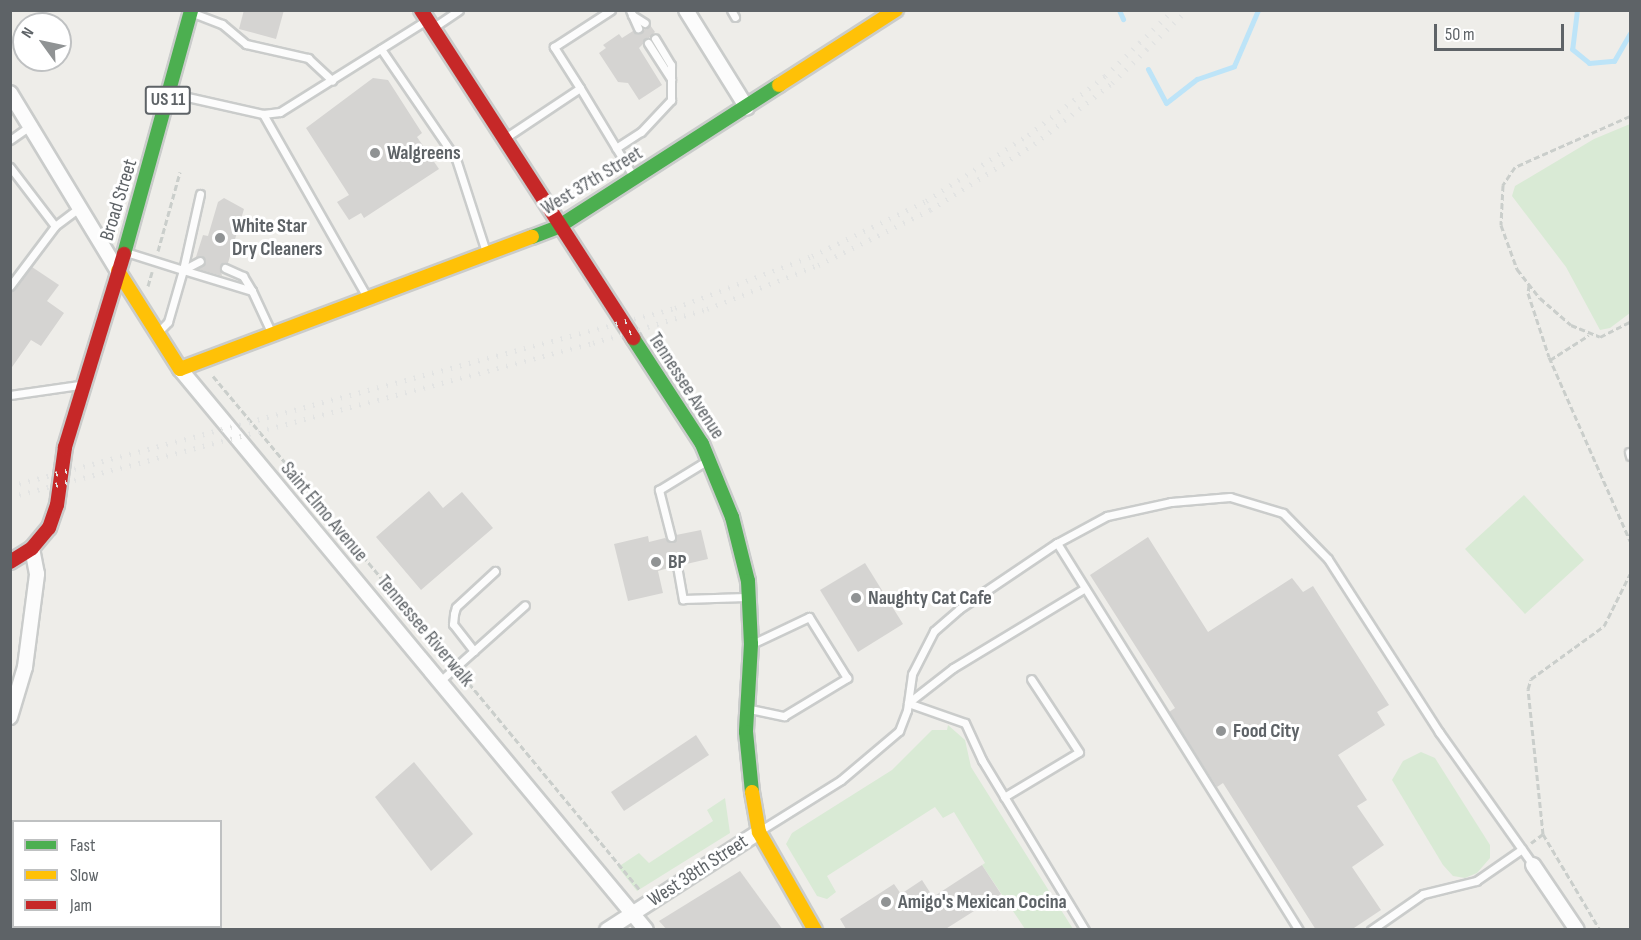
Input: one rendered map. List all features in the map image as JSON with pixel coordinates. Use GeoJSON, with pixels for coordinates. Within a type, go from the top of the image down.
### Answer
{"type":"FeatureCollection","features":[{"type":"Feature","properties":{"kind":"main road","name":"West 37th Street"},"geometry":{"type":"LineString","coordinates":[[180,369],[558,227],[747,108],[896,10]]}},
{"type":"Feature","properties":{"kind":"main road","name":"Broad Street"},"geometry":{"type":"LineString","coordinates":[[32,548],[49,528],[57,505],[65,447],[170,93],[191,11]]}},
{"type":"Feature","properties":{"kind":"main road","name":"Tennessee Avenue"},"geometry":{"type":"LineString","coordinates":[[427,19],[558,227],[702,444],[709,460],[732,517],[749,597],[752,644],[747,709],[749,777],[759,832],[792,896],[815,930]]}},
{"type":"Feature","properties":{"kind":"main road","name":"Saint Elmo Avenue"},"geometry":{"type":"LineString","coordinates":[[118,271],[180,369]]}},
{"type":"Feature","properties":{"kind":"main road","name":"US 11"},"geometry":{"type":"LineString","coordinates":[[10,562],[32,548]]}},
{"type":"Feature","properties":{"kind":"street"},"geometry":{"type":"LineString","coordinates":[[686,10],[747,108]]}},
{"type":"Feature","properties":{"kind":"street","name":"Saint Elmo Avenue"},"geometry":{"type":"LineString","coordinates":[[10,93],[118,271]]}},
{"type":"Feature","properties":{"kind":"street","name":"Saint Elmo Avenue"},"geometry":{"type":"LineString","coordinates":[[180,369],[646,930]]}},
{"type":"Feature","properties":{"kind":"street"},"geometry":{"type":"LineString","coordinates":[[10,717],[25,667],[37,574],[32,548]]}},
{"type":"Feature","properties":{"kind":"street","name":"West 38th Street"},"geometry":{"type":"LineString","coordinates":[[607,930],[759,832]]}},
{"type":"Feature","properties":{"kind":"street"},"geometry":{"type":"LineString","coordinates":[[1533,864],[1577,930]]}},
{"type":"Feature","properties":{"kind":"lane"},"geometry":{"type":"LineString","coordinates":[[170,93],[262,114],[280,112],[427,19],[459,10]]}},
{"type":"Feature","properties":{"kind":"lane"},"geometry":{"type":"LineString","coordinates":[[611,10],[554,47],[635,179]]}},
{"type":"Feature","properties":{"kind":"lane"},"geometry":{"type":"LineString","coordinates":[[191,11],[222,24],[246,44],[308,58],[332,80]]}},
{"type":"Feature","properties":{"kind":"lane"},"geometry":{"type":"LineString","coordinates":[[631,13],[645,23]]}},
{"type":"Feature","properties":{"kind":"lane"},"geometry":{"type":"LineString","coordinates":[[631,13],[638,28]]}},
{"type":"Feature","properties":{"kind":"lane"},"geometry":{"type":"LineString","coordinates":[[616,148],[661,114],[671,100],[671,65],[655,38]]}},
{"type":"Feature","properties":{"kind":"lane"},"geometry":{"type":"LineString","coordinates":[[648,43],[671,79]]}},
{"type":"Feature","properties":{"kind":"lane"},"geometry":{"type":"LineString","coordinates":[[381,49],[456,159],[486,254]]}},
{"type":"Feature","properties":{"kind":"lane"},"geometry":{"type":"LineString","coordinates":[[502,139],[580,88]]}},
{"type":"Feature","properties":{"kind":"lane"},"geometry":{"type":"LineString","coordinates":[[262,114],[368,298]]}},
{"type":"Feature","properties":{"kind":"lane"},"geometry":{"type":"LineString","coordinates":[[10,140],[30,126]]}},
{"type":"Feature","properties":{"kind":"lane"},"geometry":{"type":"LineString","coordinates":[[10,167],[55,226]]}},
{"type":"Feature","properties":{"kind":"lane"},"geometry":{"type":"LineString","coordinates":[[157,333],[168,322],[201,194]]}},
{"type":"Feature","properties":{"kind":"lane"},"geometry":{"type":"LineString","coordinates":[[10,286],[55,226],[80,207]]}},
{"type":"Feature","properties":{"kind":"lane"},"geometry":{"type":"LineString","coordinates":[[124,251],[252,291]]}},
{"type":"Feature","properties":{"kind":"lane"},"geometry":{"type":"LineString","coordinates":[[183,270],[200,261]]}},
{"type":"Feature","properties":{"kind":"lane"},"geometry":{"type":"LineString","coordinates":[[225,268],[243,276],[272,334]]}},
{"type":"Feature","properties":{"kind":"lane"},"geometry":{"type":"LineString","coordinates":[[10,395],[84,384]]}},
{"type":"Feature","properties":{"kind":"lane"},"geometry":{"type":"LineString","coordinates":[[671,537],[659,490],[709,460]]}},
{"type":"Feature","properties":{"kind":"lane"},"geometry":{"type":"LineString","coordinates":[[759,832],[841,780],[885,746],[899,731],[908,703],[912,674],[934,631],[959,609],[1057,543],[1107,516],[1171,502],[1230,497],[1283,513],[1328,559],[1439,732],[1533,864]]}},
{"type":"Feature","properties":{"kind":"lane"},"geometry":{"type":"LineString","coordinates":[[1057,543],[1299,930]]}},
{"type":"Feature","properties":{"kind":"lane"},"geometry":{"type":"LineString","coordinates":[[677,566],[683,599],[749,597]]}},
{"type":"Feature","properties":{"kind":"lane"},"geometry":{"type":"LineString","coordinates":[[474,651],[453,624],[456,606],[495,571]]}},
{"type":"Feature","properties":{"kind":"lane"},"geometry":{"type":"LineString","coordinates":[[908,703],[953,668],[1085,588]]}},
{"type":"Feature","properties":{"kind":"lane"},"geometry":{"type":"LineString","coordinates":[[439,682],[525,605]]}},
{"type":"Feature","properties":{"kind":"lane"},"geometry":{"type":"LineString","coordinates":[[747,709],[784,716],[846,678],[810,617],[752,644]]}},
{"type":"Feature","properties":{"kind":"lane"},"geometry":{"type":"LineString","coordinates":[[1004,797],[1078,752],[1032,679]]}},
{"type":"Feature","properties":{"kind":"lane"},"geometry":{"type":"LineString","coordinates":[[908,703],[965,723],[1004,797],[1085,930]]}},
{"type":"Feature","properties":{"kind":"lane"},"geometry":{"type":"LineString","coordinates":[[1371,930],[1423,894],[1476,881],[1522,849]]}},
{"type":"Feature","properties":{"kind":"path"},"geometry":{"type":"LineString","coordinates":[[1590,335],[1571,325],[1529,285],[1517,269],[1501,225],[1503,185],[1515,168],[1528,159],[1630,116]]}},
{"type":"Feature","properties":{"kind":"path"},"geometry":{"type":"LineString","coordinates":[[147,292],[180,172]]}},
{"type":"Feature","properties":{"kind":"path"},"geometry":{"type":"LineString","coordinates":[[1529,285],[1528,293],[1550,360],[1630,541]]}},
{"type":"Feature","properties":{"kind":"path"},"geometry":{"type":"LineString","coordinates":[[1550,360],[1590,335],[1613,333],[1630,322]]}},
{"type":"Feature","properties":{"kind":"path","name":"Tennessee Riverwalk"},"geometry":{"type":"LineString","coordinates":[[201,361],[639,887],[646,905]]}},
{"type":"Feature","properties":{"kind":"path"},"geometry":{"type":"LineString","coordinates":[[1600,930],[1543,834],[1528,689],[1531,679],[1604,626],[1630,574]]}},
{"type":"Feature","properties":{"kind":"path"},"geometry":{"type":"LineString","coordinates":[[1522,849],[1543,834]]}},
{"type":"Feature","properties":{"kind":"green space"},"geometry":{"type":"Polygon","coordinates":[[[1630,124],[1630,313],[1610,328],[1600,330],[1566,267],[1512,196],[1515,186],[1594,139],[1630,124]]]}},
{"type":"Feature","properties":{"kind":"green space"},"geometry":{"type":"Polygon","coordinates":[[[1524,495],[1584,560],[1525,614],[1465,549],[1524,495]]]}},
{"type":"Feature","properties":{"kind":"green space"},"geometry":{"type":"Polygon","coordinates":[[[948,725],[965,740],[971,767],[1073,929],[1025,929],[982,865],[985,863],[954,812],[943,818],[935,807],[827,876],[836,892],[827,899],[817,896],[786,844],[792,833],[892,770],[932,730],[947,730],[948,725]]]}},
{"type":"Feature","properties":{"kind":"green space"},"geometry":{"type":"Polygon","coordinates":[[[1421,752],[1435,758],[1490,845],[1490,858],[1477,873],[1465,878],[1453,876],[1443,865],[1392,780],[1403,761],[1421,752]]]}},
{"type":"Feature","properties":{"kind":"green space"},"geometry":{"type":"Polygon","coordinates":[[[725,798],[730,833],[637,891],[618,867],[639,853],[649,863],[713,821],[707,810],[725,798]]]}},
{"type":"Feature","properties":{"kind":"building"},"geometry":{"type":"Polygon","coordinates":[[[244,10],[284,10],[276,39],[239,29],[244,10]]]}},
{"type":"Feature","properties":{"kind":"building"},"geometry":{"type":"Polygon","coordinates":[[[650,25],[655,32],[639,48],[662,85],[639,100],[628,83],[618,82],[599,53],[606,48],[603,45],[619,34],[622,38],[633,31],[640,33],[650,25]]]}},
{"type":"Feature","properties":{"kind":"building","name":"Walgreens"},"geometry":{"type":"Polygon","coordinates":[[[373,78],[388,80],[422,133],[417,137],[439,169],[364,218],[361,213],[349,220],[337,202],[349,195],[306,128],[373,78]]]}},
{"type":"Feature","properties":{"kind":"building"},"geometry":{"type":"Polygon","coordinates":[[[224,198],[244,209],[228,263],[220,266],[222,276],[198,269],[206,261],[202,256],[196,257],[203,235],[208,236],[218,202],[224,198]]]}},
{"type":"Feature","properties":{"kind":"building"},"geometry":{"type":"Polygon","coordinates":[[[32,267],[59,285],[47,301],[64,313],[41,346],[31,340],[10,370],[10,292],[32,267]]]}},
{"type":"Feature","properties":{"kind":"building"},"geometry":{"type":"Polygon","coordinates":[[[429,491],[443,508],[462,492],[493,528],[421,590],[376,537],[429,491]]]}},
{"type":"Feature","properties":{"kind":"building","name":"BP"},"geometry":{"type":"Polygon","coordinates":[[[701,530],[708,559],[682,565],[674,561],[672,567],[658,571],[663,593],[628,601],[614,544],[648,536],[649,542],[665,538],[672,543],[676,535],[701,530]]]}},
{"type":"Feature","properties":{"kind":"building"},"geometry":{"type":"Polygon","coordinates":[[[1148,537],[1208,632],[1292,578],[1303,592],[1313,586],[1389,705],[1377,712],[1385,725],[1338,755],[1367,800],[1357,806],[1384,845],[1352,867],[1381,910],[1351,930],[1316,930],[1223,783],[1217,787],[1191,747],[1169,712],[1175,708],[1090,575],[1148,537]]]}},
{"type":"Feature","properties":{"kind":"building"},"geometry":{"type":"Polygon","coordinates":[[[865,563],[903,624],[858,652],[820,590],[865,563]]]}},
{"type":"Feature","properties":{"kind":"building"},"geometry":{"type":"Polygon","coordinates":[[[696,735],[709,755],[624,811],[611,792],[696,735]]]}},
{"type":"Feature","properties":{"kind":"building"},"geometry":{"type":"Polygon","coordinates":[[[414,762],[473,834],[431,871],[375,797],[414,762]]]}},
{"type":"Feature","properties":{"kind":"building"},"geometry":{"type":"Polygon","coordinates":[[[982,865],[1001,894],[944,930],[846,929],[840,919],[894,884],[901,894],[922,880],[933,897],[982,865]]]}},
{"type":"Feature","properties":{"kind":"building"},"geometry":{"type":"Polygon","coordinates":[[[740,871],[783,930],[667,930],[659,921],[740,871]]]}},
{"type":"Feature","properties":{"kind":"waterway"},"geometry":{"type":"LineString","coordinates":[[1119,10],[1123,19]]}},
{"type":"Feature","properties":{"kind":"waterway"},"geometry":{"type":"LineString","coordinates":[[1148,69],[1166,103],[1197,79],[1234,66],[1258,10]]}},
{"type":"Feature","properties":{"kind":"waterway"},"geometry":{"type":"LineString","coordinates":[[1577,10],[1572,49],[1589,63],[1614,61],[1630,33]]}},
{"type":"Feature","properties":{"kind":"railway"},"geometry":{"type":"LineString","coordinates":[[10,486],[675,308],[812,256],[926,201],[1028,135],[1105,76],[1173,10]]}},
{"type":"Feature","properties":{"kind":"railway"},"geometry":{"type":"LineString","coordinates":[[10,497],[593,343],[707,309],[818,265],[930,210],[1034,144],[1112,83],[1187,10]]}},
{"type":"Feature","properties":{"kind":"traffic: fast"},"geometry":{"type":"LineString","coordinates":[[124,254],[191,10]]}},
{"type":"Feature","properties":{"kind":"traffic: fast"},"geometry":{"type":"LineString","coordinates":[[532,237],[558,227],[779,85]]}},
{"type":"Feature","properties":{"kind":"traffic: fast"},"geometry":{"type":"LineString","coordinates":[[633,338],[702,444],[732,517],[748,581],[751,644],[746,732],[752,792]]}},
{"type":"Feature","properties":{"kind":"traffic: slow"},"geometry":{"type":"LineString","coordinates":[[779,85],[896,10]]}},
{"type":"Feature","properties":{"kind":"traffic: slow"},"geometry":{"type":"LineString","coordinates":[[118,271],[180,369],[532,237]]}},
{"type":"Feature","properties":{"kind":"traffic: slow"},"geometry":{"type":"LineString","coordinates":[[752,792],[759,832],[815,930]]}},
{"type":"Feature","properties":{"kind":"traffic: jam"},"geometry":{"type":"LineString","coordinates":[[421,10],[633,338]]}},
{"type":"Feature","properties":{"kind":"traffic: jam"},"geometry":{"type":"LineString","coordinates":[[10,562],[32,548],[49,528],[57,505],[65,447],[124,254]]}},
{"type":"Feature","properties":{"kind":"place","name":"Walgreens"},"geometry":{"type":"Point","coordinates":[375,153]}},
{"type":"Feature","properties":{"kind":"place","name":"White Star Dry Cleaners"},"geometry":{"type":"Point","coordinates":[220,238]}},
{"type":"Feature","properties":{"kind":"place","name":"BP"},"geometry":{"type":"Point","coordinates":[656,562]}},
{"type":"Feature","properties":{"kind":"place","name":"Naughty Cat Cafe"},"geometry":{"type":"Point","coordinates":[856,598]}},
{"type":"Feature","properties":{"kind":"place","name":"Food City"},"geometry":{"type":"Point","coordinates":[1221,731]}},
{"type":"Feature","properties":{"kind":"place","name":"Amigo's Mexican Cocina"},"geometry":{"type":"Point","coordinates":[886,902]}}]}
